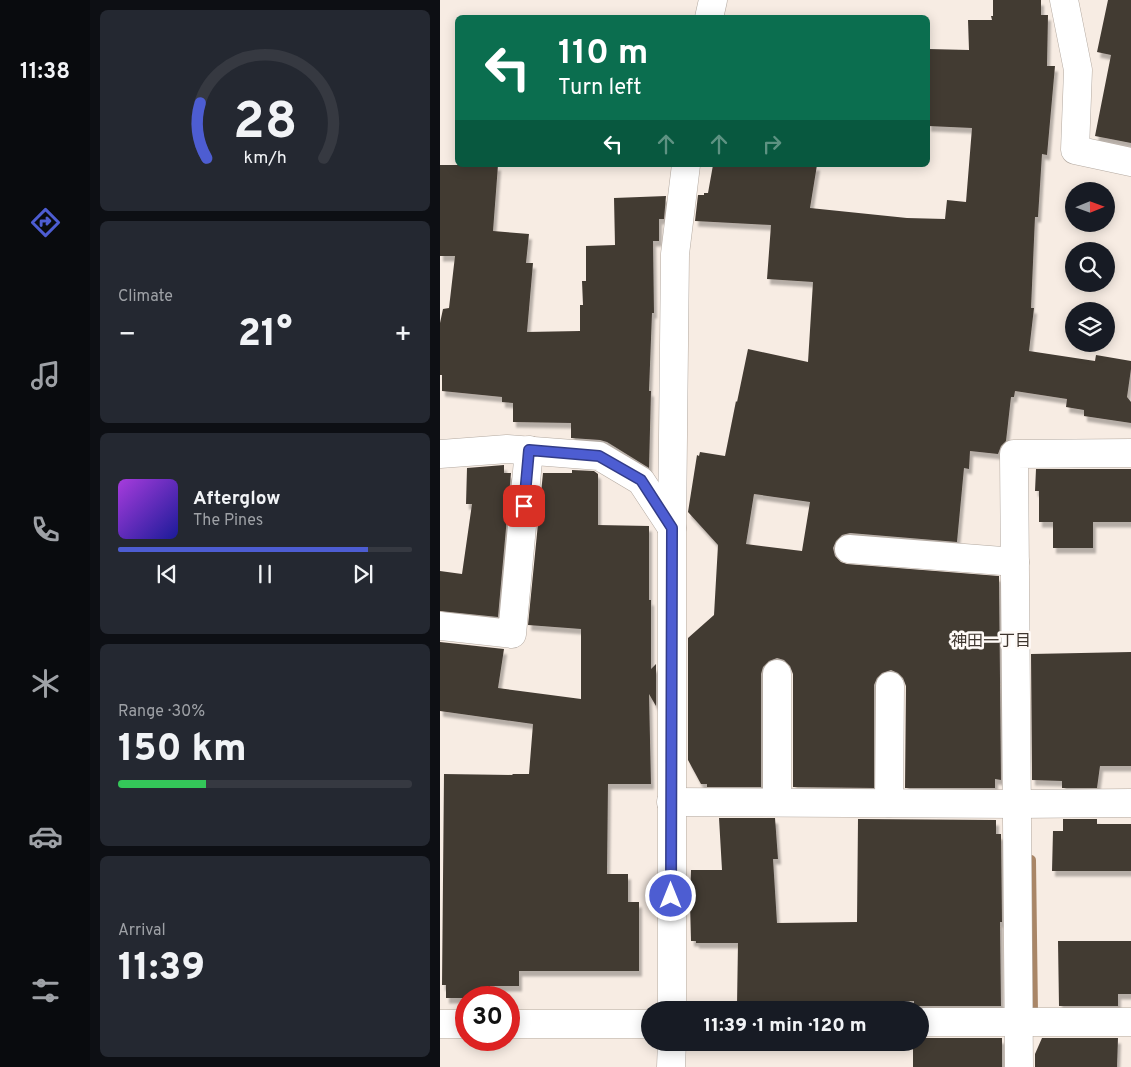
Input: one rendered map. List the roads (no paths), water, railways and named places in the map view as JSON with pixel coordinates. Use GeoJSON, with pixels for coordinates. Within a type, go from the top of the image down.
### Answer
{"type":"FeatureCollection","features":[{"type":"Feature","properties":{"kind":"street"},"geometry":{"type":"LineString","coordinates":[[710,15],[713,0]]}},
{"type":"Feature","properties":{"kind":"street"},"geometry":{"type":"LineString","coordinates":[[1064,0],[1078,70],[1075,150],[1131,162]]}},
{"type":"Feature","properties":{"kind":"street"},"geometry":{"type":"LineString","coordinates":[[672,1001],[672,528],[675,254],[686,167]]}},
{"type":"Feature","properties":{"kind":"street"},"geometry":{"type":"LineString","coordinates":[[440,454],[507,449],[599,456],[641,480],[672,528]]}},
{"type":"Feature","properties":{"kind":"street"},"geometry":{"type":"LineString","coordinates":[[440,626],[512,634],[529,450]]}},
{"type":"Feature","properties":{"kind":"street"},"geometry":{"type":"LineString","coordinates":[[1019,1067],[1014,454],[1131,453]]}},
{"type":"Feature","properties":{"kind":"street"},"geometry":{"type":"LineString","coordinates":[[849,549],[1015,562]]}},
{"type":"Feature","properties":{"kind":"street"},"geometry":{"type":"LineString","coordinates":[[776,674],[777,802]]}},
{"type":"Feature","properties":{"kind":"street"},"geometry":{"type":"LineString","coordinates":[[889,803],[890,686]]}},
{"type":"Feature","properties":{"kind":"street"},"geometry":{"type":"LineString","coordinates":[[671,802],[1131,803]]}},
{"type":"Feature","properties":{"kind":"street"},"geometry":{"type":"LineString","coordinates":[[929,1022],[1131,1022]]}},
{"type":"Feature","properties":{"kind":"street"},"geometry":{"type":"LineString","coordinates":[[440,1024],[455,1024]]}},
{"type":"Feature","properties":{"kind":"street"},"geometry":{"type":"LineString","coordinates":[[520,1024],[641,1024]]}},
{"type":"Feature","properties":{"kind":"street"},"geometry":{"type":"LineString","coordinates":[[671,1067],[672,1051]]}},
{"type":"Feature","properties":{"kind":"waterway"},"geometry":{"type":"LineString","coordinates":[[1031,860],[1033,1013],[1040,1013]]}},
{"type":"Feature","properties":{"kind":"district","name":"神田一丁目"},"geometry":{"type":"Point","coordinates":[991,640]}}]}
